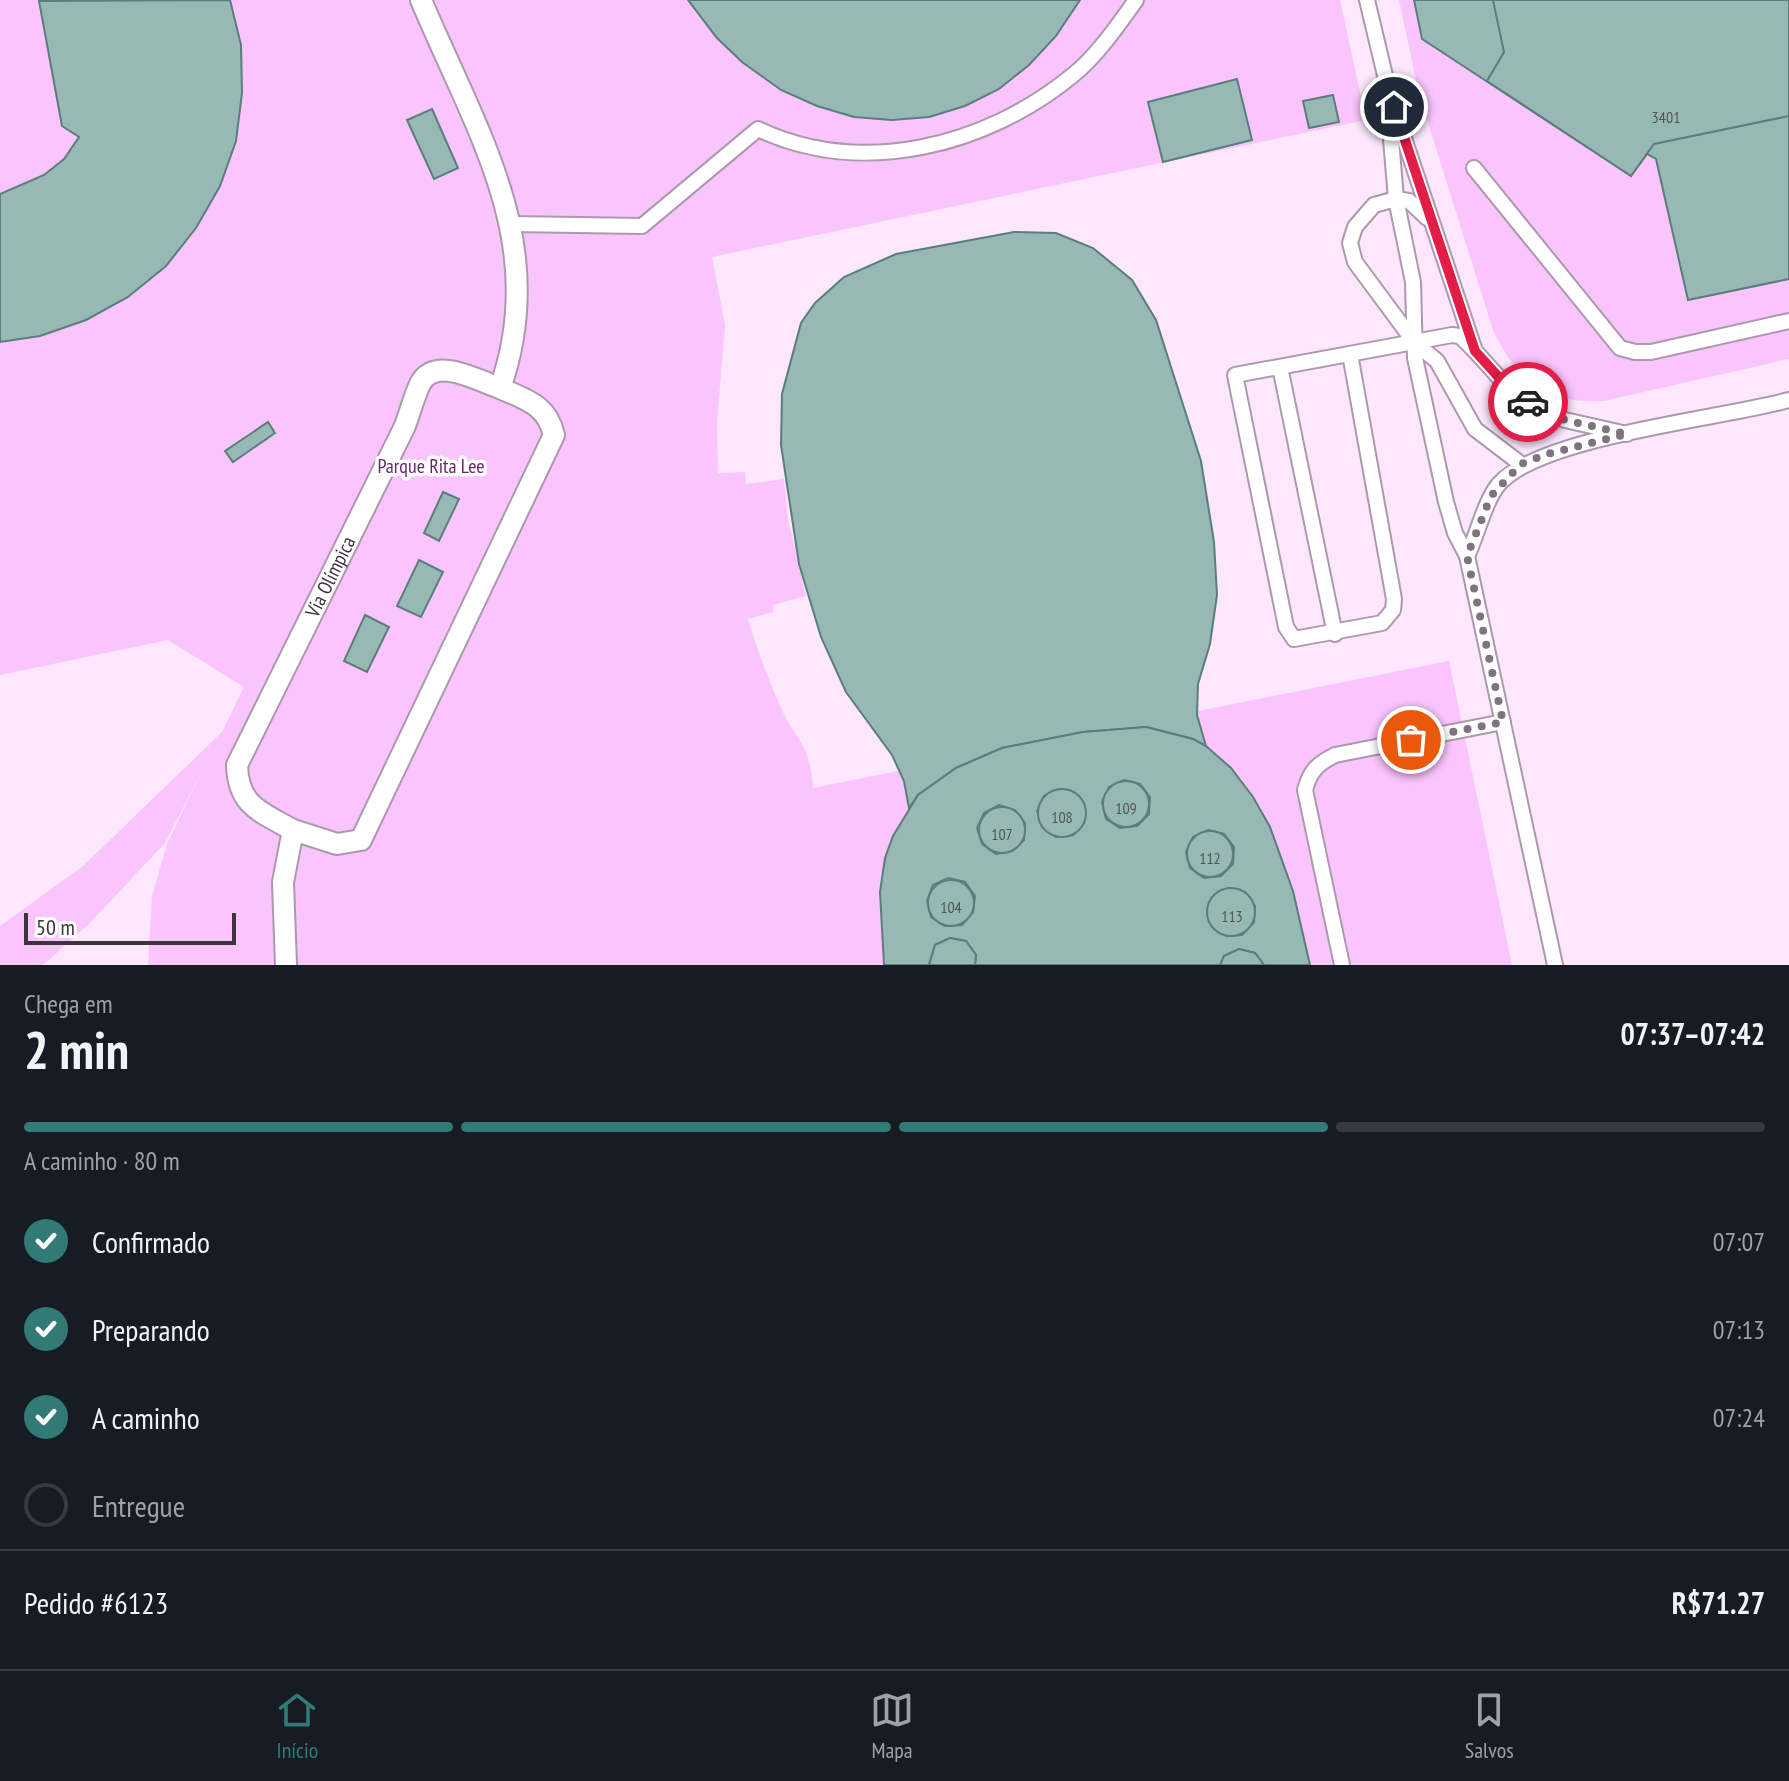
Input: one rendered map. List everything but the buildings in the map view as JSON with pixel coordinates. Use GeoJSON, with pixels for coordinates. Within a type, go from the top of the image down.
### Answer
{"type":"FeatureCollection","features":[{"type":"Feature","properties":{"kind":"street"},"geometry":{"type":"LineString","coordinates":[[421,0],[497,179],[512,224],[519,288],[518,327],[500,388]]}},
{"type":"Feature","properties":{"kind":"street","name":"Via Olímpica"},"geometry":{"type":"LineString","coordinates":[[441,368],[500,388],[539,405],[550,419],[554,435],[361,840],[337,844],[293,830],[251,806],[238,786],[237,765],[405,426],[421,383],[429,372],[441,368]]}},
{"type":"Feature","properties":{"kind":"street"},"geometry":{"type":"LineString","coordinates":[[286,965],[283,882],[293,830]]}},
{"type":"Feature","properties":{"kind":"lane"},"geometry":{"type":"LineString","coordinates":[[512,224],[642,226],[758,129],[776,137],[859,153],[924,149],[991,127],[1074,75],[1136,0]]}},
{"type":"Feature","properties":{"kind":"lane"},"geometry":{"type":"LineString","coordinates":[[1367,0],[1386,79],[1475,351]]}},
{"type":"Feature","properties":{"kind":"lane"},"geometry":{"type":"LineString","coordinates":[[1386,79],[1396,199],[1413,282],[1418,372],[1446,502],[1455,533],[1467,556],[1555,965]]}},
{"type":"Feature","properties":{"kind":"lane"},"geometry":{"type":"LineString","coordinates":[[1474,168],[1620,348],[1651,352],[1789,321]]}},
{"type":"Feature","properties":{"kind":"lane"},"geometry":{"type":"LineString","coordinates":[[1430,221],[1409,201],[1396,199],[1374,205],[1363,215],[1350,243],[1355,262],[1415,343],[1437,361],[1475,429],[1521,464]]}},
{"type":"Feature","properties":{"kind":"lane"},"geometry":{"type":"LineString","coordinates":[[1350,354],[1394,599],[1393,610],[1382,623],[1335,634],[1294,639],[1286,627],[1235,375],[1350,354],[1460,336],[1513,393],[1540,409],[1565,420],[1627,434]]}},
{"type":"Feature","properties":{"kind":"lane"},"geometry":{"type":"LineString","coordinates":[[1280,367],[1335,634]]}},
{"type":"Feature","properties":{"kind":"lane"},"geometry":{"type":"LineString","coordinates":[[1467,556],[1491,496],[1521,464],[1547,454],[1627,434],[1789,400]]}},
{"type":"Feature","properties":{"kind":"lane"},"geometry":{"type":"LineString","coordinates":[[1342,965],[1305,790],[1310,773],[1318,763],[1335,755],[1503,722]]}},
{"type":"Feature","properties":{"kind":"green space","name":"Parque Rita Lee"},"geometry":{"type":"Polygon","coordinates":[[[0,0],[1340,0],[1366,120],[712,257],[725,325],[717,422],[718,473],[745,472],[746,484],[784,479],[788,519],[806,596],[773,605],[773,612],[748,619],[781,708],[806,753],[813,788],[1449,661],[1512,965],[148,965],[152,896],[167,844],[202,771],[165,843],[88,925],[43,965],[0,965],[0,926],[83,866],[222,732],[244,687],[168,640],[0,675],[0,0]]]}},
{"type":"Feature","properties":{"kind":"green space"},"geometry":{"type":"Polygon","coordinates":[[[1399,0],[1789,0],[1789,359],[1604,401],[1584,401],[1550,394],[1524,376],[1493,330],[1419,94],[1399,0]]]}},
{"type":"Feature","properties":{"kind":"way so far"},"geometry":{"type":"LineString","coordinates":[[1411,740],[1503,722],[1467,556],[1491,496],[1499,484],[1521,464],[1547,454],[1627,434],[1588,422],[1565,420],[1528,402]]}},
{"type":"Feature","properties":{"kind":"route"},"geometry":{"type":"LineString","coordinates":[[1394,107],[1475,351],[1513,393],[1528,402]]}}]}
